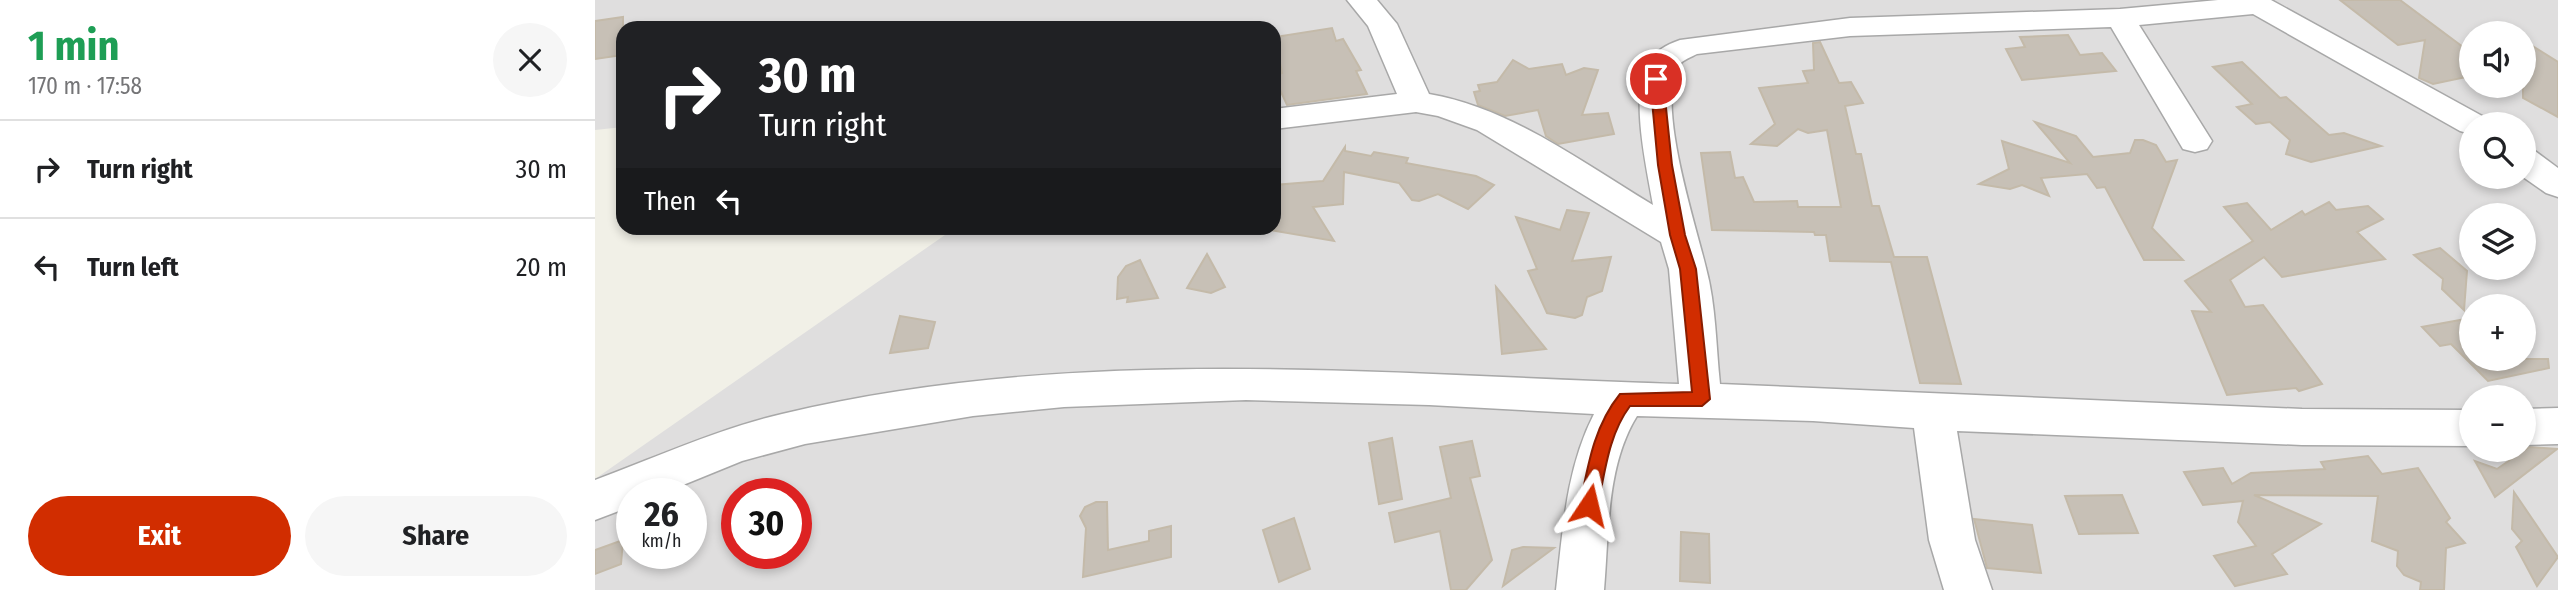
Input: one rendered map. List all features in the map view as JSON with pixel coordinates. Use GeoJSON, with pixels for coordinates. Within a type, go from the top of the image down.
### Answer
{"type":"FeatureCollection","features":[{"type":"Feature","properties":{"kind":"street"},"geometry":{"type":"LineString","coordinates":[[1362,0],[1382,24],[1416,102]]}},
{"type":"Feature","properties":{"kind":"street"},"geometry":{"type":"LineString","coordinates":[[1702,399],[1688,269],[1677,235],[1661,141],[1656,79],[1670,56],[1691,46],[1850,27],[2120,18],[2254,2],[2459,117]]}},
{"type":"Feature","properties":{"kind":"street"},"geometry":{"type":"LineString","coordinates":[[2120,18],[2195,141]]}},
{"type":"Feature","properties":{"kind":"street"},"geometry":{"type":"LineString","coordinates":[[1281,119],[1416,102],[1445,107],[1489,123],[1634,212],[1677,235]]}},
{"type":"Feature","properties":{"kind":"street"},"geometry":{"type":"LineString","coordinates":[[2536,169],[2558,185]]}},
{"type":"Feature","properties":{"kind":"street"},"geometry":{"type":"LineString","coordinates":[[595,500],[779,432],[982,396],[1179,382],[1473,389],[1626,398],[1877,406],[1933,413],[2302,427],[2459,428]]}},
{"type":"Feature","properties":{"kind":"street"},"geometry":{"type":"LineString","coordinates":[[1580,590],[1593,479],[1613,414],[1626,398]]}},
{"type":"Feature","properties":{"kind":"street"},"geometry":{"type":"LineString","coordinates":[[1933,413],[1952,540],[1968,590]]}},
{"type":"Feature","properties":{"kind":"street"},"geometry":{"type":"LineString","coordinates":[[2536,427],[2558,426]]}},
{"type":"Feature","properties":{"kind":"shaded area"},"geometry":{"type":"Polygon","coordinates":[[[595,0],[2558,0],[2558,590],[595,590],[595,479],[945,235],[1281,235],[1281,21],[616,21],[616,128],[595,130],[595,0]]]}},
{"type":"Feature","properties":{"kind":"building"},"geometry":{"type":"Polygon","coordinates":[[[2340,0],[2400,0],[2459,44],[2459,79],[2433,84],[2419,78],[2425,40],[2398,45],[2340,0]]]}},
{"type":"Feature","properties":{"kind":"building"},"geometry":{"type":"Polygon","coordinates":[[[623,17],[623,21],[616,21],[616,56],[595,59],[595,21],[623,17]]]}},
{"type":"Feature","properties":{"kind":"building"},"geometry":{"type":"Polygon","coordinates":[[[1332,28],[1336,41],[1343,39],[1361,70],[1356,71],[1367,94],[1287,105],[1281,92],[1281,36],[1332,28]]]}},
{"type":"Feature","properties":{"kind":"building"},"geometry":{"type":"Polygon","coordinates":[[[2068,35],[2080,55],[2102,53],[2116,71],[2022,80],[2006,49],[2025,47],[2020,37],[2068,35]]]}},
{"type":"Feature","properties":{"kind":"building"},"geometry":{"type":"Polygon","coordinates":[[[1820,42],[1839,83],[1851,82],[1863,103],[1845,106],[1856,154],[1861,154],[1872,206],[1879,206],[1894,257],[1927,257],[1961,384],[1920,383],[1891,262],[1830,261],[1826,235],[1815,235],[1814,232],[1712,230],[1701,153],[1730,152],[1735,178],[1743,177],[1754,202],[1797,201],[1798,207],[1841,207],[1827,130],[1808,133],[1798,129],[1777,146],[1751,144],[1775,124],[1759,88],[1808,83],[1803,71],[1814,70],[1813,43],[1820,42]]]}},
{"type":"Feature","properties":{"kind":"building"},"geometry":{"type":"Polygon","coordinates":[[[2536,48],[2558,62],[2558,117],[2523,98],[2536,98],[2536,48]]]}},
{"type":"Feature","properties":{"kind":"building"},"geometry":{"type":"Polygon","coordinates":[[[1513,60],[1529,69],[1562,64],[1566,75],[1584,68],[1598,70],[1582,115],[1608,113],[1614,134],[1558,144],[1546,136],[1538,110],[1505,116],[1478,105],[1474,92],[1480,91],[1478,85],[1497,82],[1513,60]]]}},
{"type":"Feature","properties":{"kind":"building"},"geometry":{"type":"Polygon","coordinates":[[[2242,62],[2280,98],[2286,97],[2329,135],[2344,133],[2381,146],[2311,162],[2286,154],[2290,140],[2270,122],[2256,124],[2237,107],[2252,104],[2213,67],[2242,62]]]}},
{"type":"Feature","properties":{"kind":"building"},"geometry":{"type":"Polygon","coordinates":[[[2035,122],[2076,136],[2093,157],[2130,153],[2135,140],[2143,140],[2156,145],[2166,162],[2177,160],[2152,228],[2183,260],[2144,260],[2105,187],[2097,188],[2087,174],[2041,178],[2049,196],[2022,185],[2010,189],[1979,184],[2009,169],[2002,141],[2070,163],[2035,122]]]}},
{"type":"Feature","properties":{"kind":"building"},"geometry":{"type":"Polygon","coordinates":[[[1345,147],[1345,151],[1371,156],[1374,152],[1408,158],[1406,163],[1476,176],[1494,185],[1468,209],[1438,194],[1419,201],[1412,200],[1399,183],[1344,172],[1343,204],[1313,207],[1334,241],[1281,232],[1281,184],[1323,181],[1345,147]]]}},
{"type":"Feature","properties":{"kind":"building"},"geometry":{"type":"Polygon","coordinates":[[[2329,202],[2336,210],[2368,206],[2383,219],[2357,232],[2385,259],[2282,277],[2264,257],[2230,280],[2245,307],[2263,305],[2322,384],[2299,391],[2296,388],[2227,395],[2192,311],[2211,312],[2185,281],[2253,241],[2224,207],[2247,203],[2271,230],[2302,211],[2305,215],[2329,202]]]}},
{"type":"Feature","properties":{"kind":"building"},"geometry":{"type":"Polygon","coordinates":[[[1567,210],[1589,213],[1572,261],[1611,257],[1602,291],[1587,297],[1582,315],[1575,318],[1547,313],[1528,271],[1537,269],[1516,217],[1560,230],[1567,210]]]}},
{"type":"Feature","properties":{"kind":"building"},"geometry":{"type":"Polygon","coordinates":[[[2440,248],[2459,264],[2459,280],[2466,280],[2465,294],[2459,294],[2459,305],[2442,289],[2443,279],[2414,255],[2440,248]]]}},
{"type":"Feature","properties":{"kind":"building"},"geometry":{"type":"Polygon","coordinates":[[[1207,254],[1225,287],[1211,293],[1187,288],[1207,254]]]}},
{"type":"Feature","properties":{"kind":"building"},"geometry":{"type":"Polygon","coordinates":[[[1140,260],[1158,298],[1127,302],[1128,297],[1117,299],[1118,277],[1126,266],[1140,260]]]}},
{"type":"Feature","properties":{"kind":"building"},"geometry":{"type":"Polygon","coordinates":[[[1496,287],[1546,349],[1502,354],[1496,287]]]}},
{"type":"Feature","properties":{"kind":"building"},"geometry":{"type":"Polygon","coordinates":[[[900,316],[935,322],[928,348],[890,353],[900,316]]]}},
{"type":"Feature","properties":{"kind":"building"},"geometry":{"type":"Polygon","coordinates":[[[2459,320],[2459,352],[2451,344],[2440,346],[2422,327],[2459,320]]]}},
{"type":"Feature","properties":{"kind":"building"},"geometry":{"type":"Polygon","coordinates":[[[2536,359],[2548,359],[2549,368],[2536,371],[2536,359]]]}},
{"type":"Feature","properties":{"kind":"building"},"geometry":{"type":"Polygon","coordinates":[[[2478,371],[2535,371],[2488,381],[2478,371]]]}},
{"type":"Feature","properties":{"kind":"building"},"geometry":{"type":"Polygon","coordinates":[[[1392,438],[1402,499],[1379,504],[1369,443],[1392,438]]]}},
{"type":"Feature","properties":{"kind":"building"},"geometry":{"type":"Polygon","coordinates":[[[1472,441],[1480,476],[1470,478],[1492,560],[1466,590],[1451,590],[1440,531],[1395,542],[1389,513],[1451,498],[1440,447],[1472,441]]]}},
{"type":"Feature","properties":{"kind":"building"},"geometry":{"type":"Polygon","coordinates":[[[2536,448],[2557,449],[2495,497],[2476,462],[2497,469],[2507,462],[2536,462],[2536,448]]]}},
{"type":"Feature","properties":{"kind":"building"},"geometry":{"type":"Polygon","coordinates":[[[2368,456],[2382,474],[2418,468],[2450,518],[2446,522],[2465,543],[2446,548],[2444,590],[2420,590],[2421,582],[2404,575],[2397,566],[2398,551],[2372,541],[2378,496],[2254,495],[2321,524],[2272,554],[2287,574],[2235,586],[2214,556],[2256,546],[2238,522],[2243,501],[2203,505],[2184,472],[2223,468],[2232,484],[2251,473],[2325,469],[2321,462],[2368,456]]]}},
{"type":"Feature","properties":{"kind":"building"},"geometry":{"type":"Polygon","coordinates":[[[2514,492],[2558,557],[2537,586],[2516,547],[2522,541],[2512,529],[2514,492]]]}},
{"type":"Feature","properties":{"kind":"building"},"geometry":{"type":"Polygon","coordinates":[[[2122,495],[2138,533],[2079,534],[2065,496],[2122,495]]]}},
{"type":"Feature","properties":{"kind":"building"},"geometry":{"type":"Polygon","coordinates":[[[1096,502],[1107,502],[1108,550],[1149,541],[1149,531],[1171,526],[1171,557],[1083,577],[1086,528],[1080,516],[1085,507],[1096,502]]]}},
{"type":"Feature","properties":{"kind":"building"},"geometry":{"type":"Polygon","coordinates":[[[1294,518],[1310,569],[1279,582],[1263,530],[1294,518]]]}},
{"type":"Feature","properties":{"kind":"building"},"geometry":{"type":"Polygon","coordinates":[[[1974,519],[2032,525],[2041,573],[1987,568],[1974,519]]]}},
{"type":"Feature","properties":{"kind":"building"},"geometry":{"type":"Polygon","coordinates":[[[1681,532],[1709,534],[1710,583],[1680,581],[1681,532]]]}},
{"type":"Feature","properties":{"kind":"building"},"geometry":{"type":"Polygon","coordinates":[[[616,542],[616,566],[595,574],[595,550],[616,542]]]}},
{"type":"Feature","properties":{"kind":"building"},"geometry":{"type":"Polygon","coordinates":[[[1523,547],[1554,548],[1503,586],[1512,550],[1523,547]]]}},
{"type":"Feature","properties":{"kind":"route"},"geometry":{"type":"LineString","coordinates":[[1589,505],[1602,443],[1613,414],[1626,398],[1702,399],[1688,269],[1677,235],[1665,165],[1656,79]]}}]}
